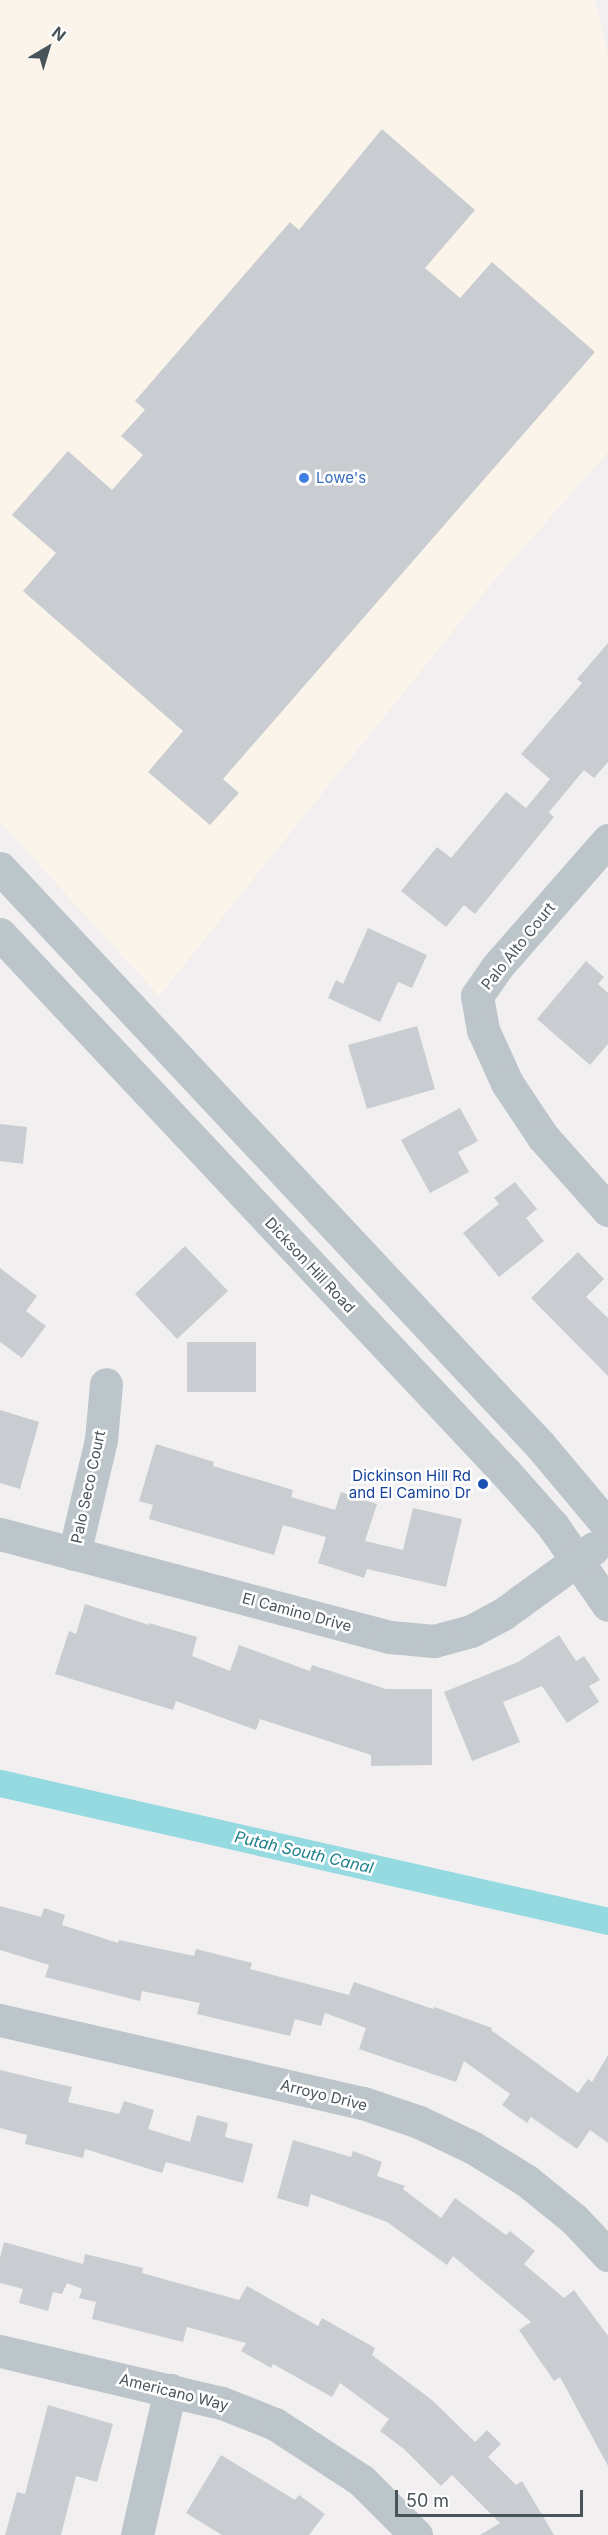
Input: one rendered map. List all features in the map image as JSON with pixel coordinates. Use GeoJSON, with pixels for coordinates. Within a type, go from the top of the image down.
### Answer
{"type":"FeatureCollection","features":[{"type":"Feature","properties":{"kind":"street","name":"Palo Alto Court"},"geometry":{"type":"LineString","coordinates":[[608,840],[497,967],[477,996],[483,1030],[507,1083],[543,1137],[608,1210]]}},
{"type":"Feature","properties":{"kind":"street"},"geometry":{"type":"LineString","coordinates":[[0,868],[540,1444],[608,1526]]}},
{"type":"Feature","properties":{"kind":"street","name":"Dickson Hill Road"},"geometry":{"type":"LineString","coordinates":[[0,934],[506,1473],[553,1526],[608,1605]]}},
{"type":"Feature","properties":{"kind":"street","name":"Palo Seco Court"},"geometry":{"type":"LineString","coordinates":[[74,1554],[101,1440],[106,1384]]}},
{"type":"Feature","properties":{"kind":"street","name":"El Camino Drive"},"geometry":{"type":"LineString","coordinates":[[0,1534],[390,1636],[434,1641],[471,1631],[503,1614],[608,1538]]}},
{"type":"Feature","properties":{"kind":"street","name":"Arroyo Drive"},"geometry":{"type":"LineString","coordinates":[[0,2020],[363,2103],[419,2122],[472,2147],[527,2181],[574,2219],[608,2255]]}},
{"type":"Feature","properties":{"kind":"street","name":"Americano Way"},"geometry":{"type":"LineString","coordinates":[[0,2351],[222,2403],[284,2429],[361,2480],[416,2535]]}},
{"type":"Feature","properties":{"kind":"street"},"geometry":{"type":"LineString","coordinates":[[137,2535],[170,2390]]}},
{"type":"Feature","properties":{"kind":"shaded area"},"geometry":{"type":"Polygon","coordinates":[[[0,0],[595,0],[608,55],[608,452],[488,588],[159,996],[0,822],[0,0]]]}},
{"type":"Feature","properties":{"kind":"building","name":"Lowe's"},"geometry":{"type":"Polygon","coordinates":[[[382,129],[475,210],[425,268],[460,298],[492,262],[595,352],[223,779],[239,793],[210,825],[148,772],[183,731],[23,591],[56,553],[12,515],[68,451],[112,490],[143,455],[121,436],[145,410],[135,401],[290,222],[299,230],[382,129]]]}},
{"type":"Feature","properties":{"kind":"building"},"geometry":{"type":"Polygon","coordinates":[[[608,643],[608,762],[594,778],[584,770],[549,812],[554,817],[475,914],[464,905],[446,927],[401,891],[437,847],[451,858],[506,792],[526,808],[550,779],[521,754],[582,683],[577,679],[608,643]]]}},
{"type":"Feature","properties":{"kind":"building"},"geometry":{"type":"Polygon","coordinates":[[[368,928],[427,955],[412,988],[398,982],[380,1022],[328,998],[336,980],[343,984],[368,928]]]}},
{"type":"Feature","properties":{"kind":"building"},"geometry":{"type":"Polygon","coordinates":[[[586,961],[604,977],[598,984],[608,993],[608,1044],[590,1065],[537,1019],[586,961]]]}},
{"type":"Feature","properties":{"kind":"building"},"geometry":{"type":"Polygon","coordinates":[[[417,1026],[435,1089],[367,1109],[348,1045],[417,1026]]]}},
{"type":"Feature","properties":{"kind":"building"},"geometry":{"type":"Polygon","coordinates":[[[460,1108],[478,1141],[458,1152],[469,1172],[430,1193],[401,1140],[460,1108]]]}},
{"type":"Feature","properties":{"kind":"building"},"geometry":{"type":"Polygon","coordinates":[[[0,1124],[27,1127],[23,1164],[0,1161],[0,1124]]]}},
{"type":"Feature","properties":{"kind":"building"},"geometry":{"type":"Polygon","coordinates":[[[515,1182],[537,1209],[526,1218],[544,1241],[499,1277],[463,1233],[499,1204],[494,1198],[515,1182]]]}},
{"type":"Feature","properties":{"kind":"building"},"geometry":{"type":"Polygon","coordinates":[[[185,1246],[228,1291],[177,1339],[135,1294],[185,1246]]]}},
{"type":"Feature","properties":{"kind":"building"},"geometry":{"type":"Polygon","coordinates":[[[578,1252],[604,1279],[586,1297],[608,1318],[608,1376],[531,1298],[578,1252]]]}},
{"type":"Feature","properties":{"kind":"building"},"geometry":{"type":"Polygon","coordinates":[[[0,1268],[37,1296],[26,1311],[46,1326],[22,1358],[0,1342],[0,1268]]]}},
{"type":"Feature","properties":{"kind":"building"},"geometry":{"type":"Polygon","coordinates":[[[187,1342],[256,1342],[256,1392],[187,1392],[187,1342]]]}},
{"type":"Feature","properties":{"kind":"building"},"geometry":{"type":"Polygon","coordinates":[[[0,1410],[39,1422],[20,1489],[0,1483],[0,1410]]]}},
{"type":"Feature","properties":{"kind":"building"},"geometry":{"type":"Polygon","coordinates":[[[156,1444],[214,1462],[213,1466],[293,1490],[291,1497],[335,1510],[341,1492],[377,1504],[365,1541],[403,1550],[413,1508],[462,1519],[446,1587],[367,1569],[364,1578],[318,1563],[326,1537],[283,1525],[274,1555],[149,1519],[153,1505],[139,1501],[156,1444]]]}},
{"type":"Feature","properties":{"kind":"building"},"geometry":{"type":"Polygon","coordinates":[[[85,1604],[149,1625],[149,1623],[197,1637],[192,1656],[230,1671],[239,1645],[310,1671],[312,1665],[386,1689],[432,1689],[432,1765],[371,1766],[371,1755],[260,1719],[256,1730],[176,1701],[173,1710],[55,1674],[69,1631],[76,1634],[85,1604]]]}},
{"type":"Feature","properties":{"kind":"building"},"geometry":{"type":"Polygon","coordinates":[[[559,1635],[576,1661],[584,1656],[600,1680],[589,1686],[599,1702],[567,1723],[542,1686],[503,1702],[520,1742],[472,1761],[444,1692],[518,1662],[559,1635]]]}},
{"type":"Feature","properties":{"kind":"building"},"geometry":{"type":"Polygon","coordinates":[[[0,1906],[41,1917],[44,1908],[65,1915],[62,1925],[118,1943],[119,1940],[194,1956],[196,1949],[252,1963],[250,1969],[349,1995],[354,1982],[433,2009],[434,2007],[492,2028],[491,2030],[578,2093],[588,2079],[592,2082],[608,2055],[608,2143],[590,2130],[577,2149],[531,2117],[527,2123],[502,2105],[510,2094],[464,2061],[456,2082],[359,2049],[366,2028],[325,2013],[321,2026],[295,2019],[290,2036],[197,2014],[200,2003],[142,1991],[140,2001],[45,1977],[49,1965],[0,1950],[0,1906]]]}},
{"type":"Feature","properties":{"kind":"building"},"geometry":{"type":"Polygon","coordinates":[[[0,2070],[72,2087],[68,2102],[119,2114],[124,2101],[154,2110],[148,2129],[190,2142],[197,2115],[228,2123],[225,2137],[253,2144],[243,2183],[166,2162],[162,2173],[85,2149],[83,2158],[25,2144],[27,2135],[0,2128],[0,2070]]]}},
{"type":"Feature","properties":{"kind":"building"},"geometry":{"type":"Polygon","coordinates":[[[293,2140],[351,2157],[353,2151],[382,2162],[377,2176],[405,2186],[403,2189],[441,2218],[455,2198],[506,2235],[510,2231],[535,2251],[524,2264],[564,2298],[574,2290],[608,2336],[608,2466],[560,2377],[554,2381],[519,2330],[531,2322],[453,2256],[447,2265],[387,2222],[311,2194],[308,2207],[277,2198],[293,2140]]]}},
{"type":"Feature","properties":{"kind":"building"},"geometry":{"type":"Polygon","coordinates":[[[4,2242],[83,2264],[85,2254],[143,2268],[142,2273],[239,2300],[247,2286],[318,2326],[322,2318],[375,2348],[372,2355],[432,2400],[475,2442],[487,2430],[501,2444],[488,2457],[516,2485],[522,2481],[554,2535],[480,2535],[500,2523],[452,2475],[441,2486],[404,2449],[380,2431],[389,2419],[340,2383],[332,2397],[273,2364],[271,2368],[241,2351],[246,2343],[187,2327],[183,2342],[92,2319],[96,2302],[79,2298],[82,2289],[67,2283],[62,2294],[53,2292],[48,2311],[19,2303],[23,2289],[0,2283],[0,2258],[4,2242]]]}},
{"type":"Feature","properties":{"kind":"building"},"geometry":{"type":"Polygon","coordinates":[[[48,2405],[113,2424],[97,2482],[76,2476],[61,2535],[5,2535],[17,2492],[25,2494],[48,2405]]]}},
{"type":"Feature","properties":{"kind":"building"},"geometry":{"type":"Polygon","coordinates":[[[221,2455],[295,2500],[299,2495],[325,2514],[309,2535],[222,2535],[186,2513],[221,2455]]]}},
{"type":"Feature","properties":{"kind":"waterway","name":"Putah South Canal"},"geometry":{"type":"LineString","coordinates":[[0,1783],[608,1921]]}},
{"type":"Feature","properties":{"kind":"place","name":"Lowe's"},"geometry":{"type":"Point","coordinates":[304,478]}},
{"type":"Feature","properties":{"kind":"place","name":"Dickinson Hill Rd and El Camino Dr"},"geometry":{"type":"Point","coordinates":[483,1484]}}]}
